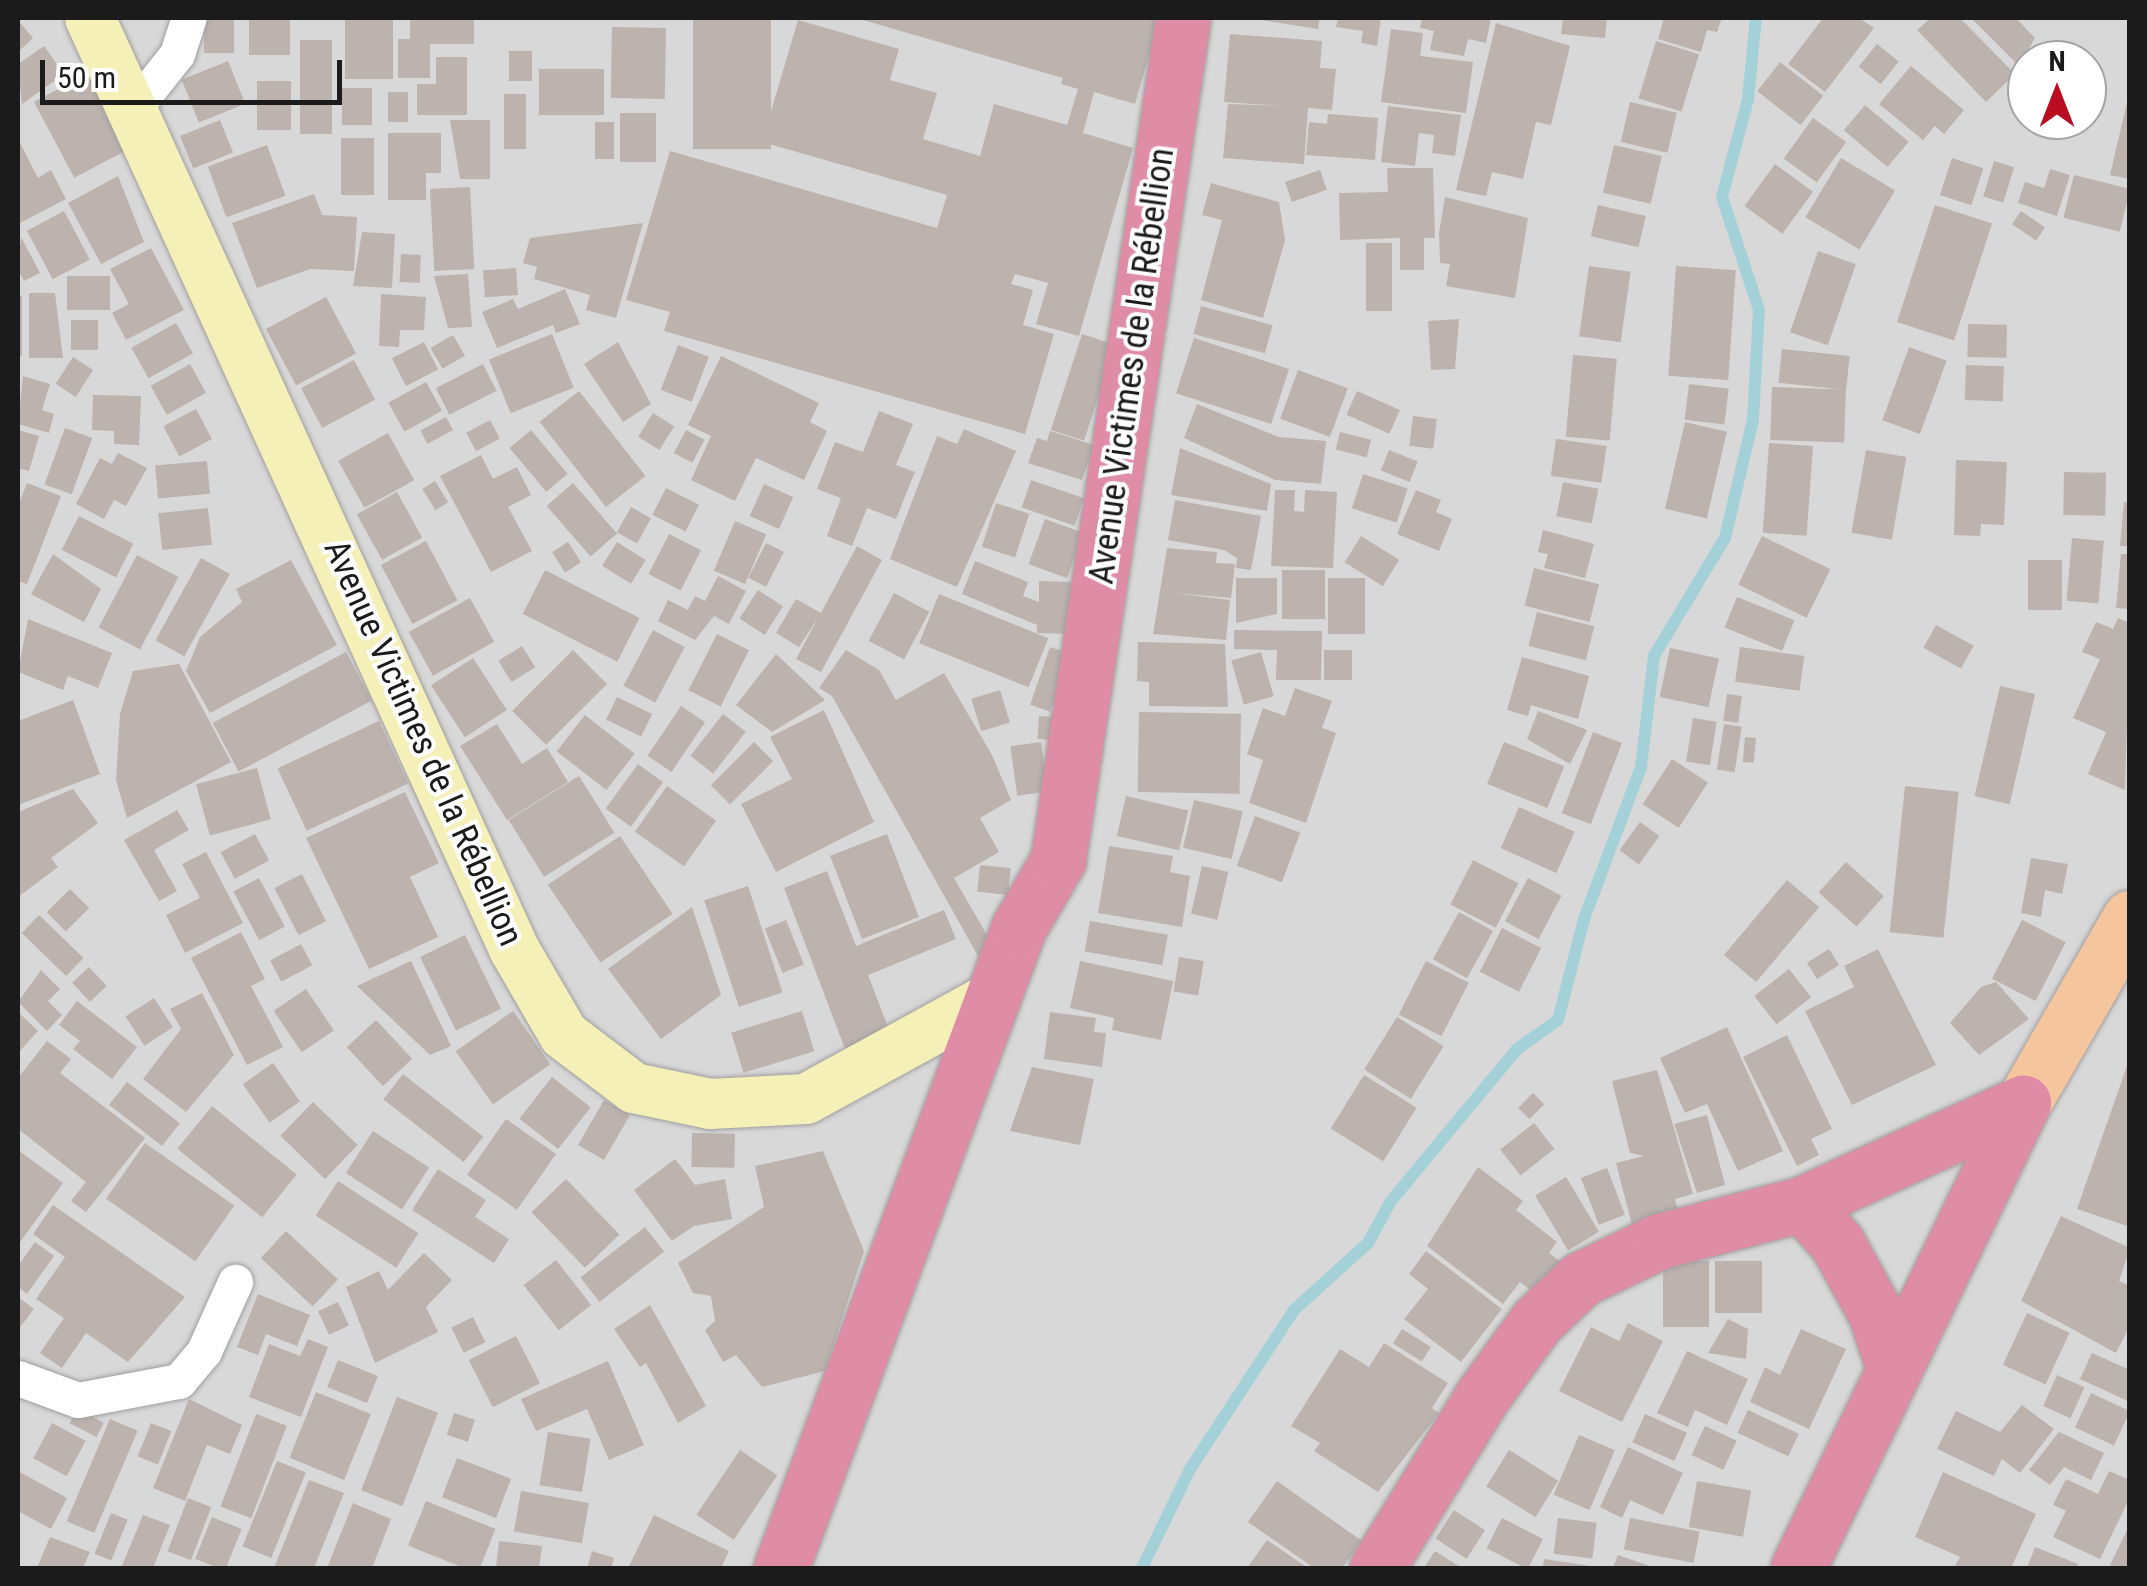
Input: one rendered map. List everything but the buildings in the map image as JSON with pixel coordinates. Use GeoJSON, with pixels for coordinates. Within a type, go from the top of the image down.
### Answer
{"type":"FeatureCollection","features":[{"type":"Feature","properties":{"kind":"highway","name":"Avenue Victimes de la Rébellion"},"geometry":{"type":"LineString","coordinates":[[780,1568],[948,1134],[1018,926],[1058,860],[1183,18]]}},
{"type":"Feature","properties":{"kind":"highway"},"geometry":{"type":"LineString","coordinates":[[1376,1568],[1481,1398],[1536,1322],[1580,1278],[1660,1240],[1802,1204],[2023,1103]]}},
{"type":"Feature","properties":{"kind":"highway"},"geometry":{"type":"LineString","coordinates":[[1798,1568],[2023,1103]]}},
{"type":"Feature","properties":{"kind":"highway"},"geometry":{"type":"LineString","coordinates":[[1802,1204],[1837,1242],[1876,1314],[1894,1369]]}},
{"type":"Feature","properties":{"kind":"main road"},"geometry":{"type":"LineString","coordinates":[[2023,1103],[2130,918]]}},
{"type":"Feature","properties":{"kind":"street","name":"Avenue Victimes de la Rébellion"},"geometry":{"type":"LineString","coordinates":[[90,18],[134,107],[514,948],[564,1034],[634,1088],[710,1104],[806,1098],[992,996]]}},
{"type":"Feature","properties":{"kind":"street"},"geometry":{"type":"LineString","coordinates":[[134,107],[177,54],[188,18]]}},
{"type":"Feature","properties":{"kind":"street"},"geometry":{"type":"LineString","coordinates":[[18,1378],[78,1400],[180,1381],[235,1282]]}},
{"type":"Feature","properties":{"kind":"shaded area"},"geometry":{"type":"Polygon","coordinates":[[[18,18],[2129,18],[2129,1568],[18,1568],[18,18]]]}},
{"type":"Feature","properties":{"kind":"waterway"},"geometry":{"type":"LineString","coordinates":[[1142,1568],[1190,1469],[1294,1310],[1368,1243],[1391,1201],[1517,1049],[1558,1020],[1584,919],[1641,767],[1654,656],[1725,538],[1753,420],[1759,310],[1722,197],[1748,99],[1756,18]]}}]}
